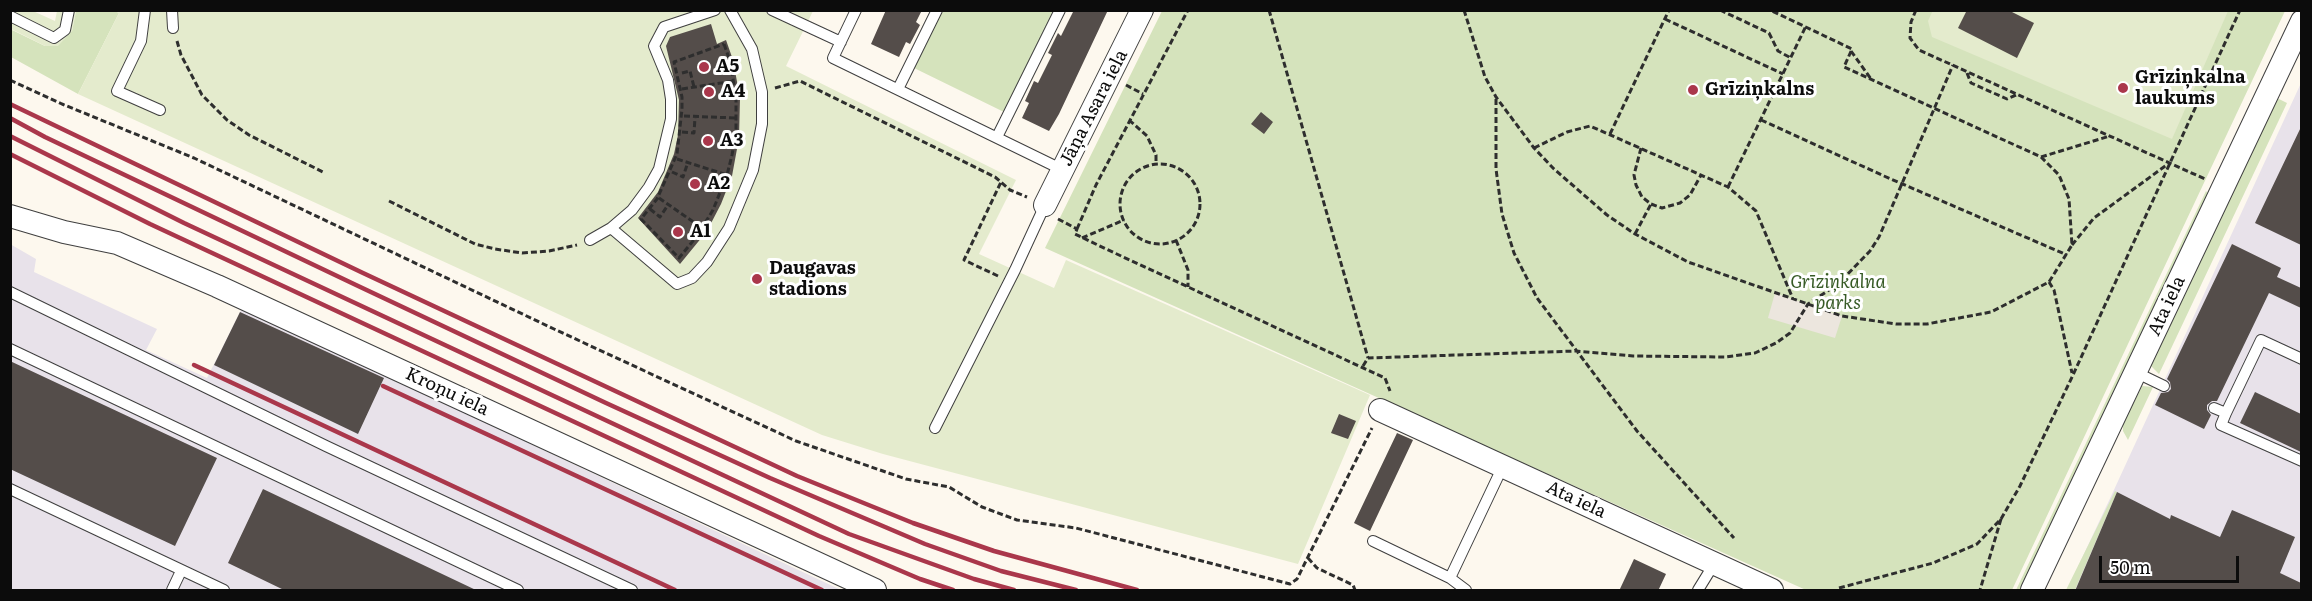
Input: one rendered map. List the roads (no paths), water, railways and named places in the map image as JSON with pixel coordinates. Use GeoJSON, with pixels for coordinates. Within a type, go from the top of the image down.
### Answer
{"type":"FeatureCollection","features":[{"type":"Feature","properties":{"kind":"street","name":"Jāņa Asara iela"},"geometry":{"type":"LineString","coordinates":[[1045,205],[1142,10]]}},
{"type":"Feature","properties":{"kind":"street","name":"Ata iela"},"geometry":{"type":"LineString","coordinates":[[2032,591],[2301,21]]}},
{"type":"Feature","properties":{"kind":"street","name":"Kroņu iela"},"geometry":{"type":"LineString","coordinates":[[10,216],[64,232],[117,243],[217,286],[875,591]]}},
{"type":"Feature","properties":{"kind":"street","name":"Ata iela"},"geometry":{"type":"LineString","coordinates":[[1380,410],[1772,591]]}},
{"type":"Feature","properties":{"kind":"lane"},"geometry":{"type":"LineString","coordinates":[[10,16],[54,38],[65,30],[69,10]]}},
{"type":"Feature","properties":{"kind":"lane"},"geometry":{"type":"LineString","coordinates":[[145,10],[141,41],[117,91],[160,110]]}},
{"type":"Feature","properties":{"kind":"lane"},"geometry":{"type":"LineString","coordinates":[[172,10],[173,28]]}},
{"type":"Feature","properties":{"kind":"lane"},"geometry":{"type":"LineString","coordinates":[[590,240],[610,228],[632,210],[659,169],[671,119],[668,80],[654,46],[664,27],[715,10]]}},
{"type":"Feature","properties":{"kind":"lane"},"geometry":{"type":"LineString","coordinates":[[610,228],[677,284],[692,278],[707,262],[729,228],[750,178],[762,124],[762,92],[752,49],[730,10]]}},
{"type":"Feature","properties":{"kind":"lane"},"geometry":{"type":"LineString","coordinates":[[772,10],[841,42]]}},
{"type":"Feature","properties":{"kind":"lane"},"geometry":{"type":"LineString","coordinates":[[856,10],[833,58],[1063,170]]}},
{"type":"Feature","properties":{"kind":"lane"},"geometry":{"type":"LineString","coordinates":[[898,89],[937,10]]}},
{"type":"Feature","properties":{"kind":"lane"},"geometry":{"type":"LineString","coordinates":[[997,137],[1059,10]]}},
{"type":"Feature","properties":{"kind":"lane"},"geometry":{"type":"LineString","coordinates":[[935,428],[1010,281],[1045,205]]}},
{"type":"Feature","properties":{"kind":"lane"},"geometry":{"type":"LineString","coordinates":[[10,292],[262,416],[632,591]]}},
{"type":"Feature","properties":{"kind":"lane"},"geometry":{"type":"LineString","coordinates":[[2301,358],[2260,340],[2221,425],[2301,461]]}},
{"type":"Feature","properties":{"kind":"lane"},"geometry":{"type":"LineString","coordinates":[[10,349],[240,456],[518,591]]}},
{"type":"Feature","properties":{"kind":"lane"},"geometry":{"type":"LineString","coordinates":[[2135,372],[2164,386]]}},
{"type":"Feature","properties":{"kind":"lane"},"geometry":{"type":"LineString","coordinates":[[2214,408],[2226,413]]}},
{"type":"Feature","properties":{"kind":"lane"},"geometry":{"type":"LineString","coordinates":[[1450,578],[1503,466]]}},
{"type":"Feature","properties":{"kind":"lane"},"geometry":{"type":"LineString","coordinates":[[10,489],[224,591]]}},
{"type":"Feature","properties":{"kind":"lane"},"geometry":{"type":"LineString","coordinates":[[1373,541],[1450,578],[1466,591]]}},
{"type":"Feature","properties":{"kind":"lane"},"geometry":{"type":"LineString","coordinates":[[1698,591],[1714,564]]}},
{"type":"Feature","properties":{"kind":"lane"},"geometry":{"type":"LineString","coordinates":[[172,591],[181,571]]}},
{"type":"Feature","properties":{"kind":"railway"},"geometry":{"type":"LineString","coordinates":[[10,104],[363,273],[797,476],[913,523],[994,551],[1137,590]]}},
{"type":"Feature","properties":{"kind":"railway"},"geometry":{"type":"LineString","coordinates":[[10,118],[45,137],[356,285],[770,478],[925,544],[1001,571],[1076,590]]}},
{"type":"Feature","properties":{"kind":"railway"},"geometry":{"type":"LineString","coordinates":[[10,136],[184,223],[849,534],[974,579],[1014,590]]}},
{"type":"Feature","properties":{"kind":"railway"},"geometry":{"type":"LineString","coordinates":[[10,154],[150,224],[819,536],[920,579],[953,590]]}},
{"type":"Feature","properties":{"kind":"railway"},"geometry":{"type":"LineString","coordinates":[[194,365],[675,590]]}},
{"type":"Feature","properties":{"kind":"railway"},"geometry":{"type":"LineString","coordinates":[[383,386],[822,590]]}},
{"type":"Feature","properties":{"kind":"place","name":"A5"},"geometry":{"type":"Point","coordinates":[704,67]}},
{"type":"Feature","properties":{"kind":"place","name":"Grīziņkalna laukums"},"geometry":{"type":"Point","coordinates":[2123,88]}},
{"type":"Feature","properties":{"kind":"place","name":"Grīziņkalns"},"geometry":{"type":"Point","coordinates":[1693,90]}},
{"type":"Feature","properties":{"kind":"place","name":"A4"},"geometry":{"type":"Point","coordinates":[709,92]}},
{"type":"Feature","properties":{"kind":"place","name":"A3"},"geometry":{"type":"Point","coordinates":[708,141]}},
{"type":"Feature","properties":{"kind":"place","name":"A2"},"geometry":{"type":"Point","coordinates":[695,184]}},
{"type":"Feature","properties":{"kind":"place","name":"A1"},"geometry":{"type":"Point","coordinates":[678,232]}},
{"type":"Feature","properties":{"kind":"place","name":"Daugavas stadions"},"geometry":{"type":"Point","coordinates":[757,279]}},
{"type":"Feature","properties":{"kind":"park label","name":"Grīziņkalna parks"},"geometry":{"type":"Point","coordinates":[1838,293]}}]}
